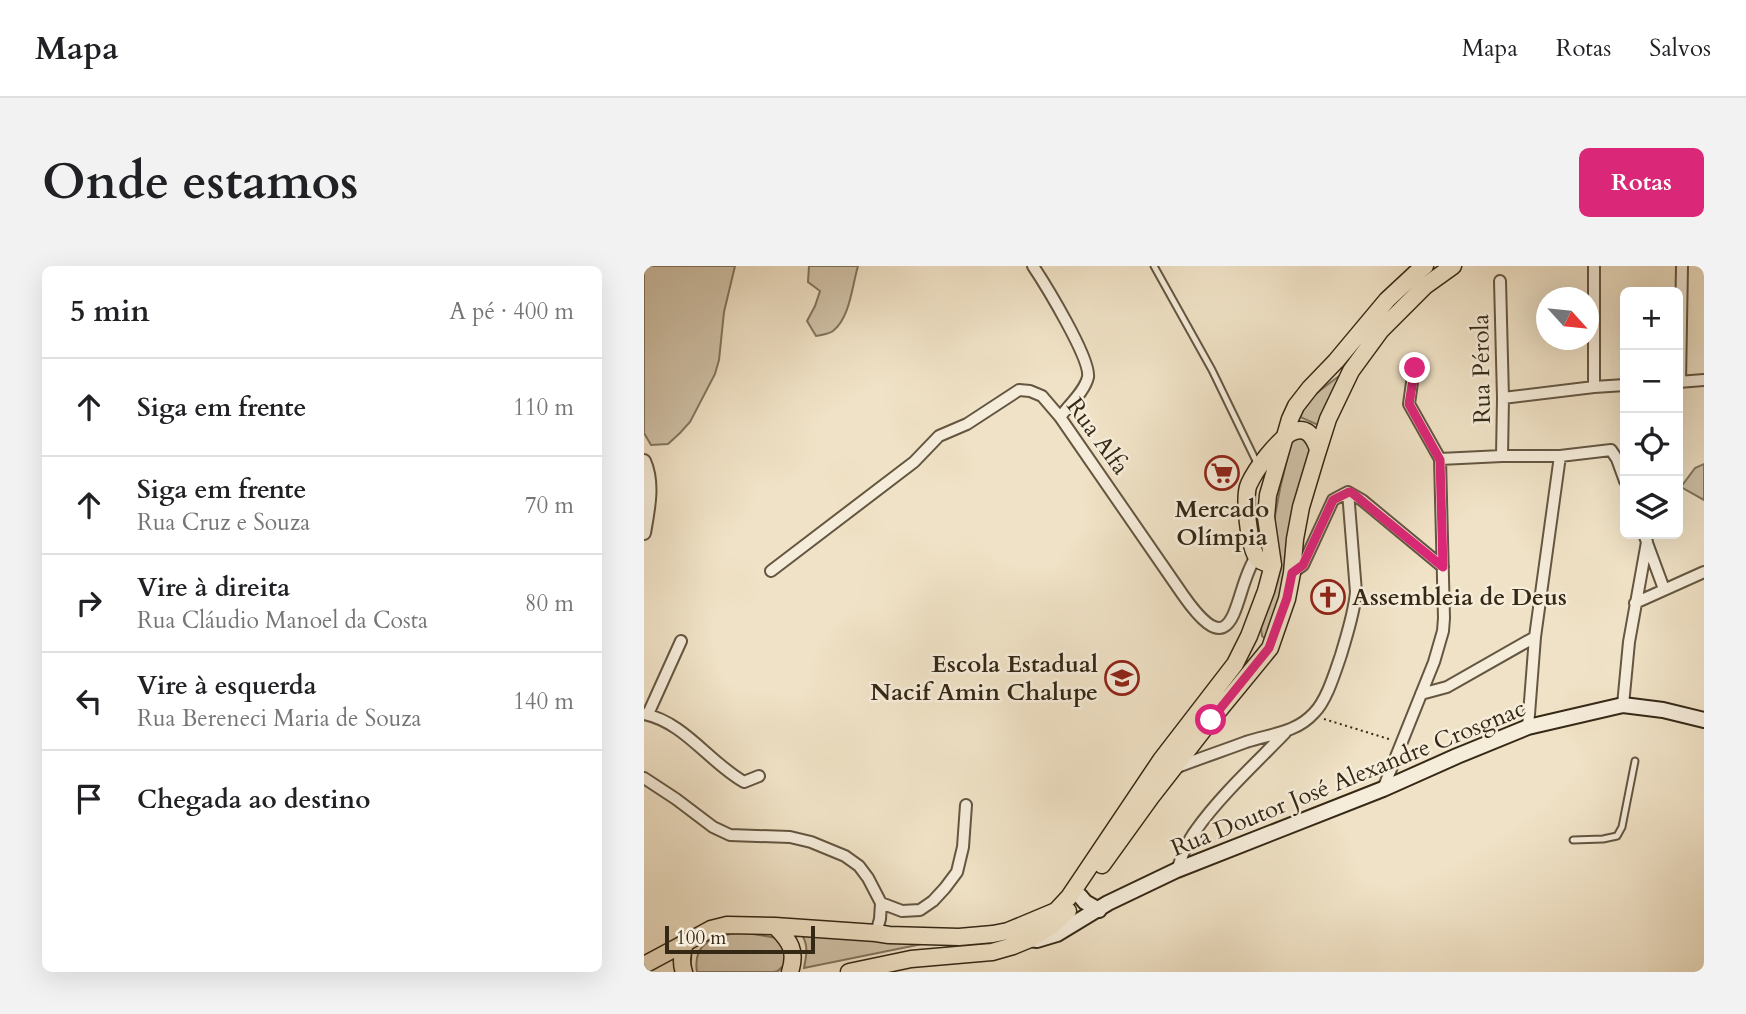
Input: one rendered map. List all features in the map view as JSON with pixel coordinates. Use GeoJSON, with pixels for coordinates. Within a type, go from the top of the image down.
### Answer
{"type":"FeatureCollection","features":[{"type":"Feature","properties":{"kind":"main road"},"geometry":{"type":"LineString","coordinates":[[644,965],[711,929],[727,925],[958,937],[1008,931],[1056,911],[1069,897],[1161,760],[1235,664],[1249,636],[1273,565],[1266,517],[1272,475],[1296,406],[1387,300],[1425,266]]}},
{"type":"Feature","properties":{"kind":"main road"},"geometry":{"type":"LineString","coordinates":[[849,972],[911,959],[992,952],[1030,939],[1066,914],[1211,720],[1269,648],[1287,598],[1301,507],[1318,449],[1328,419],[1351,371],[1381,330],[1425,286],[1453,266]]}},
{"type":"Feature","properties":{"kind":"main road"},"geometry":{"type":"LineString","coordinates":[[1273,565],[1256,556],[1247,510],[1248,485],[1259,467],[1286,436],[1296,430],[1311,434],[1318,449]]}},
{"type":"Feature","properties":{"kind":"main road"},"geometry":{"type":"LineString","coordinates":[[1247,510],[1269,538]]}},
{"type":"Feature","properties":{"kind":"main road"},"geometry":{"type":"LineString","coordinates":[[1249,636],[1257,644],[1269,648]]}},
{"type":"Feature","properties":{"kind":"main road","name":"Rua Doutor José Alexandre Crosgnac"},"geometry":{"type":"LineString","coordinates":[[1030,939],[1037,940],[1057,934],[1120,896],[1177,870],[1383,789],[1528,727],[1623,705],[1702,718]]}},
{"type":"Feature","properties":{"kind":"main road"},"geometry":{"type":"LineString","coordinates":[[1080,895],[1085,902],[1099,910]]}},
{"type":"Feature","properties":{"kind":"main road"},"geometry":{"type":"LineString","coordinates":[[775,926],[790,944],[794,961],[790,972]]}},
{"type":"Feature","properties":{"kind":"main road"},"geometry":{"type":"LineString","coordinates":[[684,972],[682,956],[685,942]]}},
{"type":"Feature","properties":{"kind":"street"},"geometry":{"type":"LineString","coordinates":[[1033,266],[1073,335],[1088,369],[1086,383],[1060,417]]}},
{"type":"Feature","properties":{"kind":"street"},"geometry":{"type":"LineString","coordinates":[[1594,266],[1594,387]]}},
{"type":"Feature","properties":{"kind":"street"},"geometry":{"type":"LineString","coordinates":[[1680,350],[1682,266]]}},
{"type":"Feature","properties":{"kind":"street","name":"Rua Pérola"},"geometry":{"type":"LineString","coordinates":[[1500,281],[1502,456]]}},
{"type":"Feature","properties":{"kind":"street"},"geometry":{"type":"LineString","coordinates":[[1383,789],[1439,648],[1443,631],[1440,460],[1409,404],[1415,368]]}},
{"type":"Feature","properties":{"kind":"street"},"geometry":{"type":"LineString","coordinates":[[1683,382],[1704,380]]}},
{"type":"Feature","properties":{"kind":"street"},"geometry":{"type":"LineString","coordinates":[[1503,398],[1620,385]]}},
{"type":"Feature","properties":{"kind":"street","name":"Rua Alfa"},"geometry":{"type":"LineString","coordinates":[[771,570],[914,462],[939,436],[967,424],[1019,390],[1042,396],[1060,417],[1203,621],[1216,627],[1229,624],[1235,615],[1249,568],[1256,556]]}},
{"type":"Feature","properties":{"kind":"street"},"geometry":{"type":"LineString","coordinates":[[1440,460],[1560,456],[1611,450],[1623,476]]}},
{"type":"Feature","properties":{"kind":"street"},"geometry":{"type":"LineString","coordinates":[[1528,727],[1535,637],[1560,456]]}},
{"type":"Feature","properties":{"kind":"street"},"geometry":{"type":"LineString","coordinates":[[644,461],[648,471],[649,494],[644,533]]}},
{"type":"Feature","properties":{"kind":"street"},"geometry":{"type":"LineString","coordinates":[[1349,492],[1443,567]]}},
{"type":"Feature","properties":{"kind":"street"},"geometry":{"type":"LineString","coordinates":[[1292,573],[1303,565],[1333,500],[1349,492]]}},
{"type":"Feature","properties":{"kind":"street"},"geometry":{"type":"LineString","coordinates":[[1175,768],[1250,741],[1287,731],[1313,715],[1321,706],[1337,668],[1355,606],[1349,492]]}},
{"type":"Feature","properties":{"kind":"street"},"geometry":{"type":"LineString","coordinates":[[1645,539],[1664,589]]}},
{"type":"Feature","properties":{"kind":"street"},"geometry":{"type":"LineString","coordinates":[[1623,705],[1629,642],[1645,539]]}},
{"type":"Feature","properties":{"kind":"street"},"geometry":{"type":"LineString","coordinates":[[1635,603],[1704,572]]}},
{"type":"Feature","properties":{"kind":"street"},"geometry":{"type":"LineString","coordinates":[[1421,694],[1447,687],[1535,637]]}},
{"type":"Feature","properties":{"kind":"street"},"geometry":{"type":"LineString","coordinates":[[681,641],[646,714],[687,736],[744,782],[759,776]]}},
{"type":"Feature","properties":{"kind":"street"},"geometry":{"type":"LineString","coordinates":[[1177,870],[1188,844],[1205,819],[1287,731]]}},
{"type":"Feature","properties":{"kind":"street"},"geometry":{"type":"LineString","coordinates":[[644,778],[713,827],[730,835],[790,838],[811,842],[845,856],[859,866],[868,878],[881,904],[876,933]]}},
{"type":"Feature","properties":{"kind":"street"},"geometry":{"type":"LineString","coordinates":[[881,904],[902,911],[920,910],[945,888],[957,872],[963,847],[966,805]]}},
{"type":"Feature","properties":{"kind":"lane"},"geometry":{"type":"LineString","coordinates":[[1154,266],[1212,370],[1259,467]]}},
{"type":"Feature","properties":{"kind":"lane"},"geometry":{"type":"LineString","coordinates":[[1573,840],[1616,836],[1622,827],[1634,761]]}},
{"type":"Feature","properties":{"kind":"path"},"geometry":{"type":"LineString","coordinates":[[1313,715],[1402,743]]}},
{"type":"Feature","properties":{"kind":"shaded area"},"geometry":{"type":"Polygon","coordinates":[[[644,266],[735,266],[724,312],[715,374],[690,422],[668,444],[651,445],[644,433],[644,266]]]}},
{"type":"Feature","properties":{"kind":"shaded area"},"geometry":{"type":"Polygon","coordinates":[[[809,266],[858,266],[850,301],[839,325],[827,334],[816,336],[807,321],[820,291],[808,282],[809,266]]]}},
{"type":"Feature","properties":{"kind":"shaded area"},"geometry":{"type":"Polygon","coordinates":[[[1343,373],[1318,425],[1300,417],[1312,398],[1343,373]]]}},
{"type":"Feature","properties":{"kind":"shaded area"},"geometry":{"type":"Polygon","coordinates":[[[1303,437],[1310,448],[1289,544],[1283,602],[1268,641],[1262,636],[1261,628],[1278,578],[1275,516],[1291,442],[1294,438],[1303,437]]]}},
{"type":"Feature","properties":{"kind":"shaded area"},"geometry":{"type":"Polygon","coordinates":[[[1704,464],[1704,500],[1683,488],[1695,468],[1704,464]]]}},
{"type":"Feature","properties":{"kind":"shaded area"},"geometry":{"type":"Polygon","coordinates":[[[741,932],[777,938],[783,943],[787,962],[774,972],[697,972],[696,962],[702,947],[715,938],[741,932]]]}},
{"type":"Feature","properties":{"kind":"shaded area"},"geometry":{"type":"Polygon","coordinates":[[[802,935],[888,942],[932,942],[804,968],[806,947],[802,935]]]}},
{"type":"Feature","properties":{"kind":"place","name":"Mercado Olímpia"},"geometry":{"type":"Point","coordinates":[1222,473]}},
{"type":"Feature","properties":{"kind":"place","name":"Assembleia de Deus"},"geometry":{"type":"Point","coordinates":[1328,597]}},
{"type":"Feature","properties":{"kind":"place","name":"Escola Estadual Nacif Amin Chalupe"},"geometry":{"type":"Point","coordinates":[1122,678]}},
{"type":"Feature","properties":{"kind":"route"},"geometry":{"type":"LineString","coordinates":[[1211,720],[1269,648],[1287,598],[1292,573],[1303,565],[1333,500],[1351,492],[1443,567],[1440,460],[1409,404],[1415,368]]}}]}
